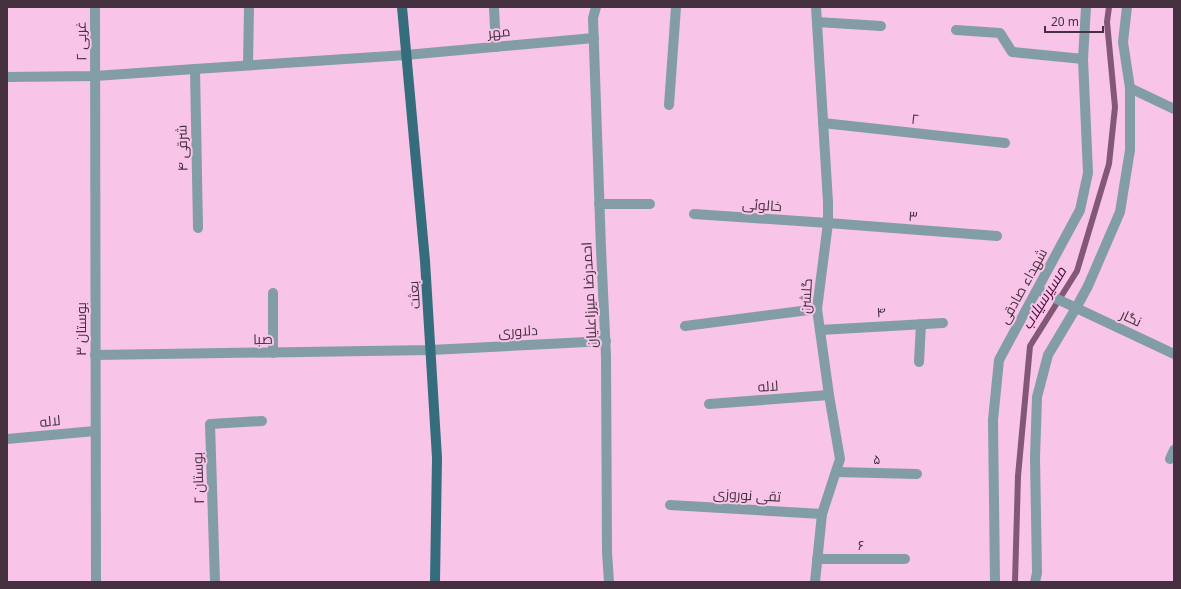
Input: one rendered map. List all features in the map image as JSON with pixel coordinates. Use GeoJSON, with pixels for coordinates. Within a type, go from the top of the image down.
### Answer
{"type":"FeatureCollection","features":[{"type":"Feature","properties":{"kind":"main road","name":"بعثت"},"geometry":{"type":"LineString","coordinates":[[402,7],[426,261],[437,458],[435,582]]}},
{"type":"Feature","properties":{"kind":"street","name":"۲ غربی"},"geometry":{"type":"LineString","coordinates":[[95,7],[95,76]]}},
{"type":"Feature","properties":{"kind":"street"},"geometry":{"type":"LineString","coordinates":[[248,65],[249,7]]}},
{"type":"Feature","properties":{"kind":"street","name":"احمدرضا میرزاعلیان"},"geometry":{"type":"LineString","coordinates":[[596,7],[593,18],[599,204],[606,341],[607,552],[609,582]]}},
{"type":"Feature","properties":{"kind":"street"},"geometry":{"type":"LineString","coordinates":[[669,106],[676,7]]}},
{"type":"Feature","properties":{"kind":"street","name":"گلشن"},"geometry":{"type":"LineString","coordinates":[[815,582],[822,514],[840,459],[817,309],[828,223],[816,7]]}},
{"type":"Feature","properties":{"kind":"street","name":"شهداء صادقی"},"geometry":{"type":"LineString","coordinates":[[995,582],[993,420],[999,360],[1080,210],[1088,172],[1083,59],[1086,7]]}},
{"type":"Feature","properties":{"kind":"street"},"geometry":{"type":"LineString","coordinates":[[1035,582],[1037,573],[1035,458],[1037,396],[1048,355],[1088,286],[1120,212],[1130,150],[1130,88],[1123,42],[1127,7]]}},
{"type":"Feature","properties":{"kind":"street"},"geometry":{"type":"LineString","coordinates":[[494,8],[496,47]]}},
{"type":"Feature","properties":{"kind":"street"},"geometry":{"type":"LineString","coordinates":[[817,22],[881,26]]}},
{"type":"Feature","properties":{"kind":"street"},"geometry":{"type":"LineString","coordinates":[[956,30],[1000,33],[1012,52],[1083,59]]}},
{"type":"Feature","properties":{"kind":"street","name":"مهر"},"geometry":{"type":"LineString","coordinates":[[7,77],[95,76],[406,54],[594,38]]}},
{"type":"Feature","properties":{"kind":"street","name":"۴ شرقی"},"geometry":{"type":"LineString","coordinates":[[195,69],[198,228]]}},
{"type":"Feature","properties":{"kind":"street","name":"بوستان ۳"},"geometry":{"type":"LineString","coordinates":[[95,76],[96,582]]}},
{"type":"Feature","properties":{"kind":"street"},"geometry":{"type":"LineString","coordinates":[[1130,88],[1174,109]]}},
{"type":"Feature","properties":{"kind":"street","name":"۲"},"geometry":{"type":"LineString","coordinates":[[822,123],[1005,142]]}},
{"type":"Feature","properties":{"kind":"street"},"geometry":{"type":"LineString","coordinates":[[599,204],[650,204]]}},
{"type":"Feature","properties":{"kind":"street","name":"خالوئی"},"geometry":{"type":"LineString","coordinates":[[694,214],[828,223]]}},
{"type":"Feature","properties":{"kind":"street","name":"۳"},"geometry":{"type":"LineString","coordinates":[[828,223],[997,236]]}},
{"type":"Feature","properties":{"kind":"street","name":"نگار"},"geometry":{"type":"LineString","coordinates":[[1038,290],[1174,354]]}},
{"type":"Feature","properties":{"kind":"street"},"geometry":{"type":"LineString","coordinates":[[273,293],[273,352]]}},
{"type":"Feature","properties":{"kind":"street"},"geometry":{"type":"LineString","coordinates":[[685,326],[817,309]]}},
{"type":"Feature","properties":{"kind":"street","name":"۴"},"geometry":{"type":"LineString","coordinates":[[820,330],[943,322]]}},
{"type":"Feature","properties":{"kind":"street"},"geometry":{"type":"LineString","coordinates":[[919,362],[921,324]]}},
{"type":"Feature","properties":{"kind":"street","name":"دلاوری"},"geometry":{"type":"LineString","coordinates":[[431,350],[606,341]]}},
{"type":"Feature","properties":{"kind":"street","name":"صبا"},"geometry":{"type":"LineString","coordinates":[[95,355],[431,350]]}},
{"type":"Feature","properties":{"kind":"street","name":"لاله"},"geometry":{"type":"LineString","coordinates":[[710,404],[829,395]]}},
{"type":"Feature","properties":{"kind":"street","name":"بوستان ۲"},"geometry":{"type":"LineString","coordinates":[[215,582],[210,424],[262,421]]}},
{"type":"Feature","properties":{"kind":"street","name":"لاله"},"geometry":{"type":"LineString","coordinates":[[7,439],[96,431]]}},
{"type":"Feature","properties":{"kind":"street","name":"۵"},"geometry":{"type":"LineString","coordinates":[[836,472],[916,474]]}},
{"type":"Feature","properties":{"kind":"street","name":"تقی نوروزی"},"geometry":{"type":"LineString","coordinates":[[670,505],[822,514]]}},
{"type":"Feature","properties":{"kind":"street","name":"۶"},"geometry":{"type":"LineString","coordinates":[[817,559],[905,559]]}},
{"type":"Feature","properties":{"kind":"waterway","name":"مسیرسیلاب"},"geometry":{"type":"LineString","coordinates":[[1015,582],[1018,476],[1030,346],[1077,271],[1109,164],[1115,107],[1107,22],[1109,7]]}}]}
